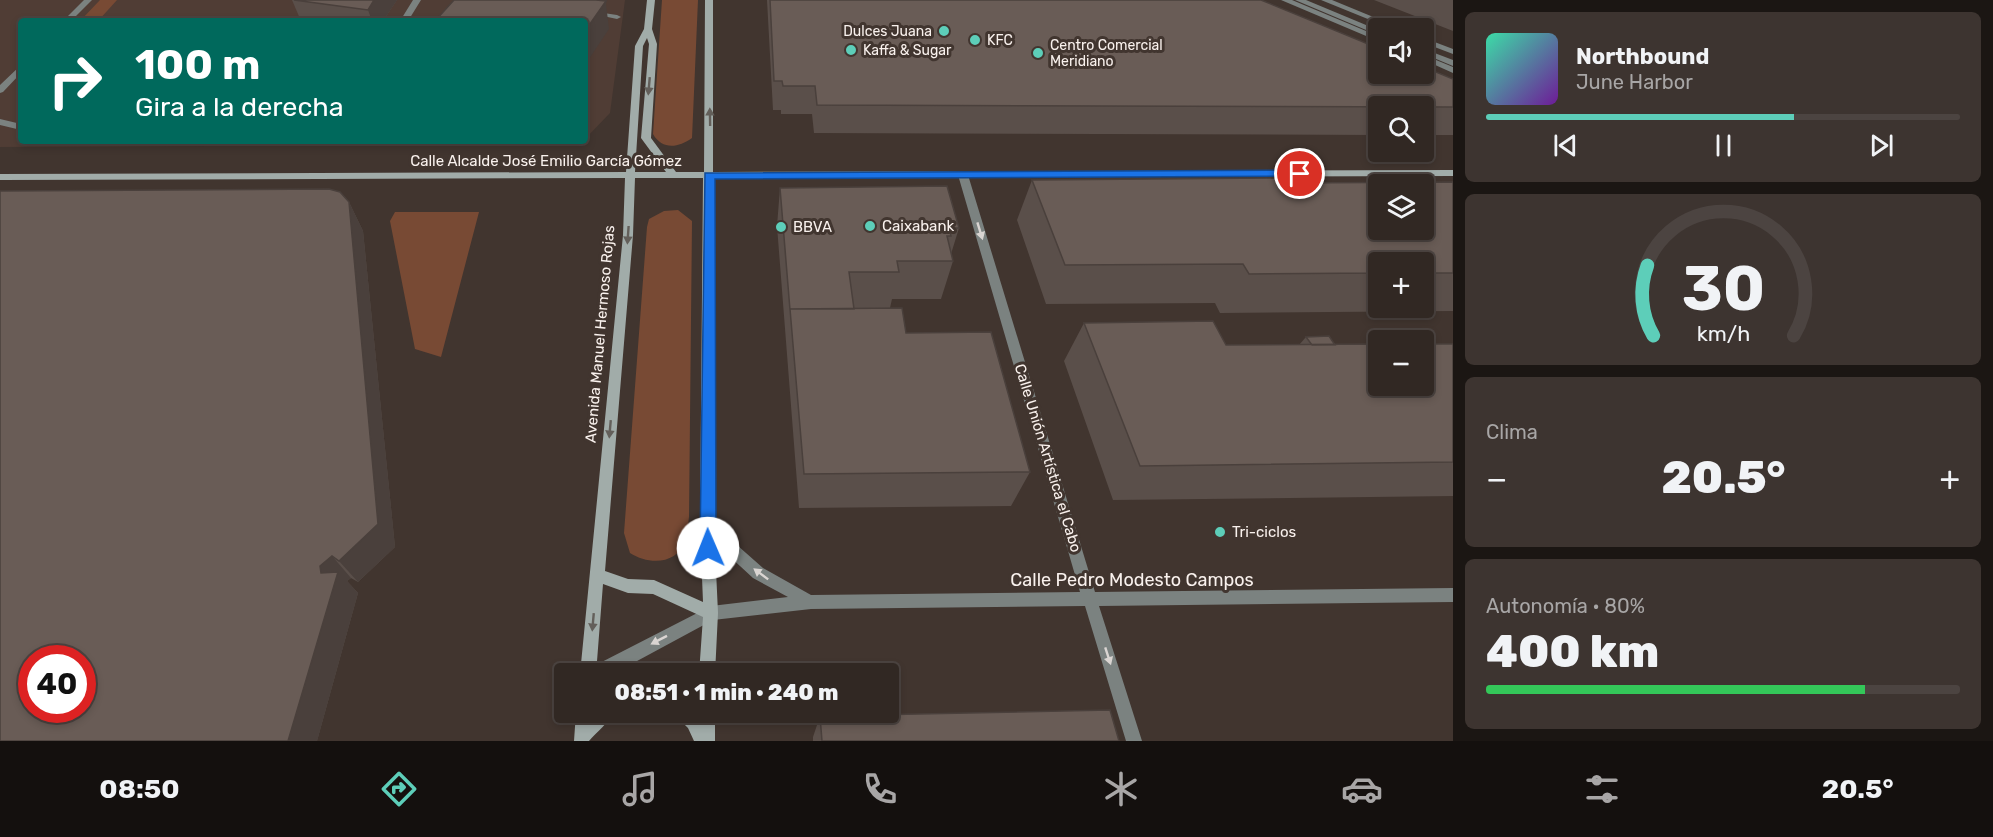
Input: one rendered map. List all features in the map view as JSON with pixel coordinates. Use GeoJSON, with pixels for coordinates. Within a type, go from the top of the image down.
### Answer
{"type":"FeatureCollection","features":[{"type":"Feature","properties":{"kind":"street"},"geometry":{"type":"LineString","coordinates":[[70,18],[88,0]]}},
{"type":"Feature","properties":{"kind":"street"},"geometry":{"type":"LineString","coordinates":[[406,18],[417,0]]}},
{"type":"Feature","properties":{"kind":"street","name":"Avenida Manuel Hermoso Rojas"},"geometry":{"type":"LineString","coordinates":[[589,663],[628,235],[639,46],[648,29],[651,0]]}},
{"type":"Feature","properties":{"kind":"street"},"geometry":{"type":"LineString","coordinates":[[708,663],[711,613],[707,527],[709,0]]}},
{"type":"Feature","properties":{"kind":"street"},"geometry":{"type":"LineString","coordinates":[[1286,0],[1368,35]]}},
{"type":"Feature","properties":{"kind":"street"},"geometry":{"type":"LineString","coordinates":[[1299,0],[1368,29]]}},
{"type":"Feature","properties":{"kind":"street"},"geometry":{"type":"LineString","coordinates":[[1325,0],[1371,18]]}},
{"type":"Feature","properties":{"kind":"street"},"geometry":{"type":"LineString","coordinates":[[582,12],[617,17]]}},
{"type":"Feature","properties":{"kind":"street"},"geometry":{"type":"LineString","coordinates":[[648,29],[653,44],[646,138],[673,175]]}},
{"type":"Feature","properties":{"kind":"street"},"geometry":{"type":"LineString","coordinates":[[1434,44],[1453,52]]}},
{"type":"Feature","properties":{"kind":"street"},"geometry":{"type":"LineString","coordinates":[[1434,55],[1453,63]]}},
{"type":"Feature","properties":{"kind":"street"},"geometry":{"type":"LineString","coordinates":[[1434,61],[1453,70]]}},
{"type":"Feature","properties":{"kind":"street"},"geometry":{"type":"LineString","coordinates":[[0,90],[18,71]]}},
{"type":"Feature","properties":{"kind":"street"},"geometry":{"type":"LineString","coordinates":[[0,122],[18,126]]}},
{"type":"Feature","properties":{"kind":"street","name":"Calle Alcalde José Emilio García Gómez"},"geometry":{"type":"LineString","coordinates":[[0,177],[1453,173]]}},
{"type":"Feature","properties":{"kind":"street","name":"Calle Unión Artística el Cabo"},"geometry":{"type":"LineString","coordinates":[[963,174],[1134,741]]}},
{"type":"Feature","properties":{"kind":"street","name":"Calle Pedro Modesto Campos"},"geometry":{"type":"LineString","coordinates":[[707,527],[758,573],[811,602]]}},
{"type":"Feature","properties":{"kind":"street"},"geometry":{"type":"LineString","coordinates":[[597,575],[628,586],[654,587],[711,613]]}},
{"type":"Feature","properties":{"kind":"street","name":"Calle Pedro Modesto Campos"},"geometry":{"type":"LineString","coordinates":[[617,663],[711,613],[811,602],[1453,595]]}},
{"type":"Feature","properties":{"kind":"street"},"geometry":{"type":"LineString","coordinates":[[581,740],[583,723]]}},
{"type":"Feature","properties":{"kind":"street"},"geometry":{"type":"LineString","coordinates":[[581,740],[594,723]]}},
{"type":"Feature","properties":{"kind":"street"},"geometry":{"type":"LineString","coordinates":[[694,723],[702,741]]}},
{"type":"Feature","properties":{"kind":"street"},"geometry":{"type":"LineString","coordinates":[[706,741],[707,723]]}},
{"type":"Feature","properties":{"kind":"shaded area"},"geometry":{"type":"Polygon","coordinates":[[[0,0],[625,0],[610,113],[588,136],[588,18],[18,18],[18,144],[563,144],[0,147],[0,0]]]}},
{"type":"Feature","properties":{"kind":"shaded area"},"geometry":{"type":"Polygon","coordinates":[[[100,0],[117,0],[101,18],[83,18],[100,0]]]}},
{"type":"Feature","properties":{"kind":"shaded area"},"geometry":{"type":"Polygon","coordinates":[[[662,0],[698,0],[692,138],[671,146],[661,143],[653,134],[662,0]]]}},
{"type":"Feature","properties":{"kind":"shaded area"},"geometry":{"type":"Polygon","coordinates":[[[678,210],[692,221],[689,517],[687,538],[682,548],[669,558],[654,561],[630,553],[624,533],[647,227],[649,219],[664,211],[678,210]]]}},
{"type":"Feature","properties":{"kind":"shaded area"},"geometry":{"type":"Polygon","coordinates":[[[395,212],[479,212],[441,357],[415,349],[390,221],[395,212]]]}},
{"type":"Feature","properties":{"kind":"building"},"geometry":{"type":"Polygon","coordinates":[[[294,0],[374,0],[368,10],[294,0]]]}},
{"type":"Feature","properties":{"kind":"building"},"geometry":{"type":"Polygon","coordinates":[[[454,0],[606,1],[588,27],[588,18],[438,18],[454,0]]]}},
{"type":"Feature","properties":{"kind":"building","name":"Centro Comercial Meridiano"},"geometry":{"type":"Polygon","coordinates":[[[770,0],[1261,0],[1368,44],[1368,84],[1434,84],[1434,71],[1453,79],[1453,107],[1434,107],[1434,96],[1368,96],[1368,107],[817,105],[815,86],[783,86],[782,81],[774,81],[770,0]]]}},
{"type":"Feature","properties":{"kind":"building"},"geometry":{"type":"Polygon","coordinates":[[[1286,178],[1289,183],[1368,183],[1368,240],[1434,240],[1434,182],[1453,182],[1453,273],[1434,273],[1434,252],[1368,252],[1368,273],[1249,274],[1243,264],[1065,265],[1032,180],[1286,178]]]}},
{"type":"Feature","properties":{"kind":"building"},"geometry":{"type":"Polygon","coordinates":[[[947,186],[959,228],[949,228],[951,236],[947,236],[953,261],[897,261],[899,272],[849,272],[854,309],[790,310],[780,188],[947,186]]]}},
{"type":"Feature","properties":{"kind":"building"},"geometry":{"type":"Polygon","coordinates":[[[329,189],[340,192],[349,202],[378,524],[339,561],[332,556],[320,566],[321,573],[338,572],[288,741],[0,741],[0,191],[329,189]]]}},
{"type":"Feature","properties":{"kind":"building"},"geometry":{"type":"Polygon","coordinates":[[[902,308],[906,333],[991,332],[1030,472],[804,474],[790,309],[902,308]]]}},
{"type":"Feature","properties":{"kind":"building"},"geometry":{"type":"Polygon","coordinates":[[[1213,321],[1226,345],[1368,344],[1368,396],[1434,396],[1434,344],[1453,344],[1453,462],[1140,466],[1084,323],[1213,321]]]}},
{"type":"Feature","properties":{"kind":"building"},"geometry":{"type":"Polygon","coordinates":[[[1329,336],[1335,345],[1312,345],[1306,337],[1329,336]]]}},
{"type":"Feature","properties":{"kind":"building"},"geometry":{"type":"Polygon","coordinates":[[[1110,710],[1119,741],[822,741],[821,723],[899,723],[899,714],[1110,710]]]}},
{"type":"Feature","properties":{"kind":"place","name":"Dulces Juana"},"geometry":{"type":"Point","coordinates":[944,31]}},
{"type":"Feature","properties":{"kind":"place","name":"KFC"},"geometry":{"type":"Point","coordinates":[975,40]}},
{"type":"Feature","properties":{"kind":"place","name":"Kaffa & Sugar"},"geometry":{"type":"Point","coordinates":[851,50]}},
{"type":"Feature","properties":{"kind":"place","name":"Centro Comercial Meridiano"},"geometry":{"type":"Point","coordinates":[1038,53]}},
{"type":"Feature","properties":{"kind":"place","name":"Caixabank"},"geometry":{"type":"Point","coordinates":[870,226]}},
{"type":"Feature","properties":{"kind":"place","name":"BBVA"},"geometry":{"type":"Point","coordinates":[781,227]}},
{"type":"Feature","properties":{"kind":"place","name":"Tri-ciclos"},"geometry":{"type":"Point","coordinates":[1220,532]}},
{"type":"Feature","properties":{"kind":"route"},"geometry":{"type":"LineString","coordinates":[[708,548],[709,176],[1300,174]]}}]}
